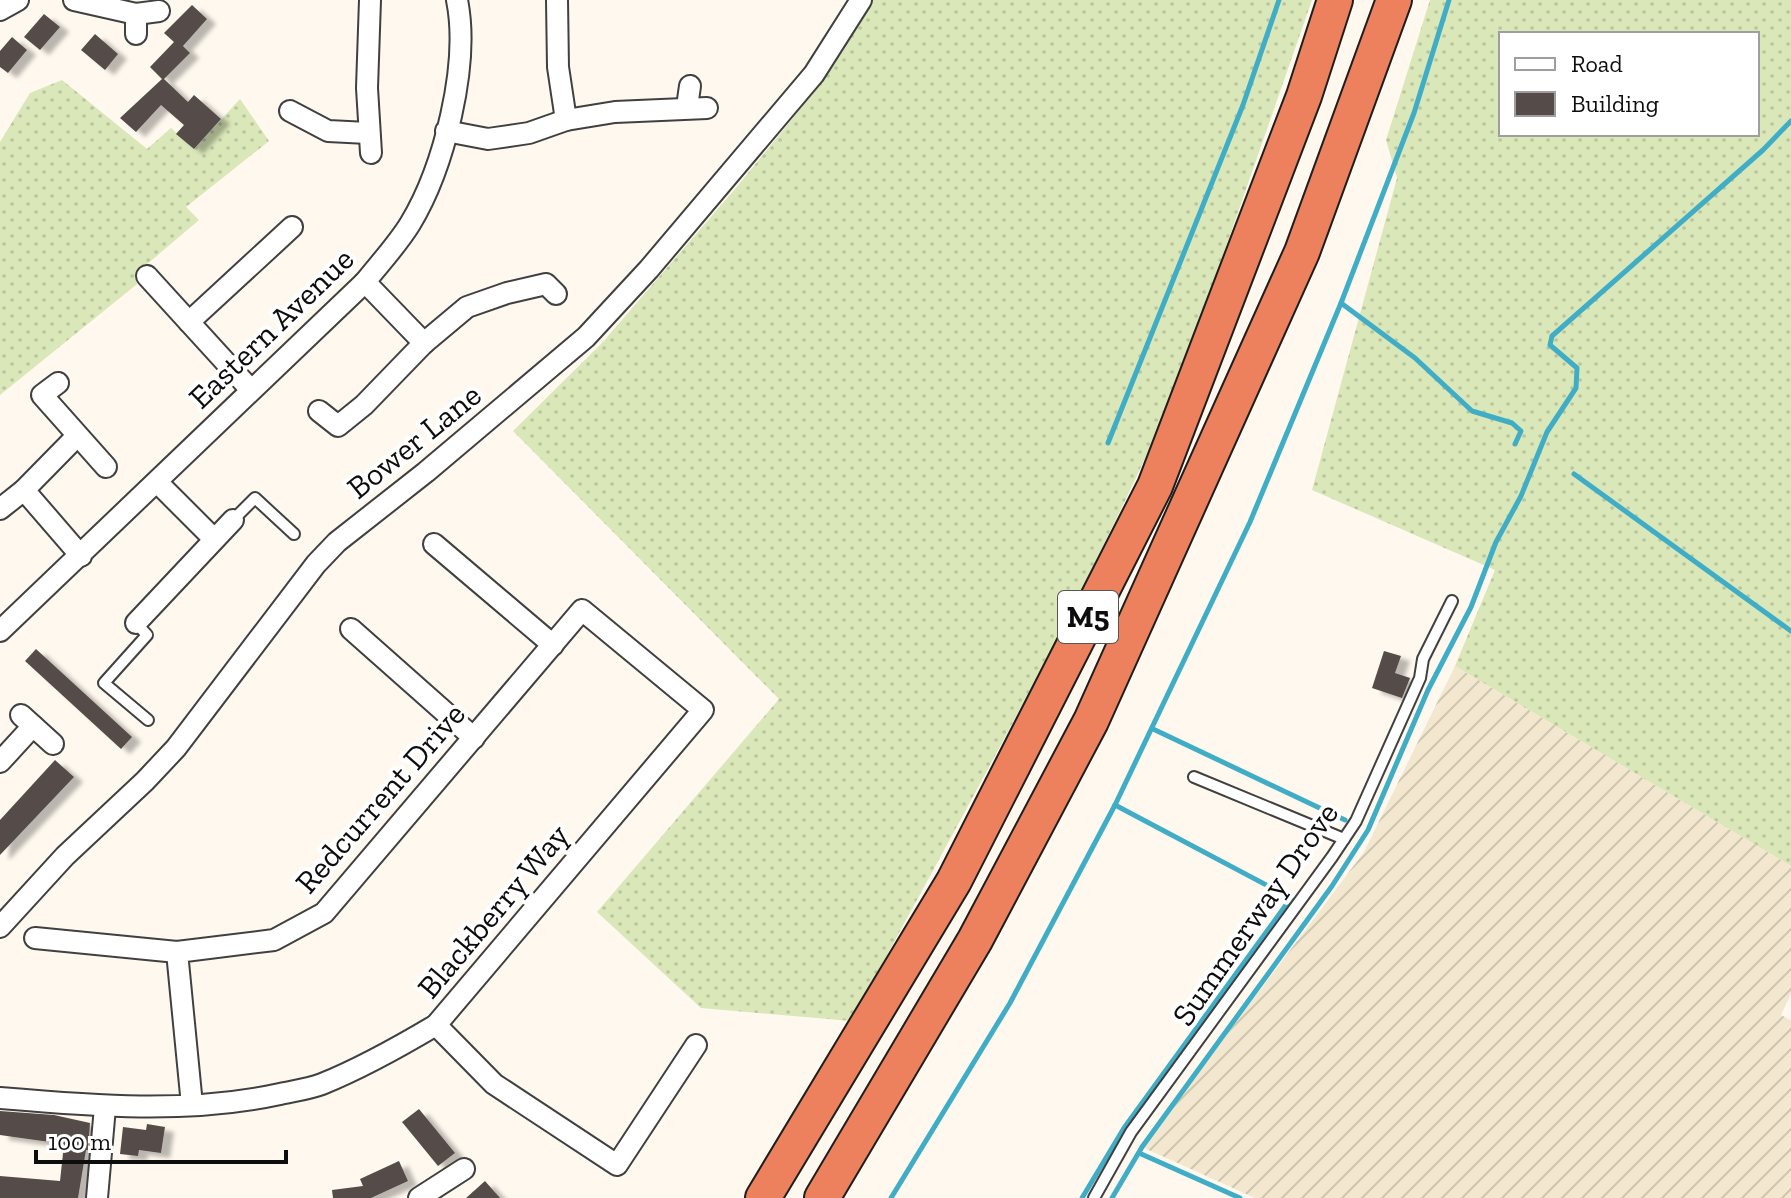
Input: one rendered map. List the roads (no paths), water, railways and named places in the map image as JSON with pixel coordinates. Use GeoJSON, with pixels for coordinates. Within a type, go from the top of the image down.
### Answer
{"type":"FeatureCollection","features":[{"type":"Feature","properties":{"kind":"highway","name":"M5"},"geometry":{"type":"LineString","coordinates":[[763,1198],[954,881],[1155,486],[1304,96],[1335,0]]}},
{"type":"Feature","properties":{"kind":"highway","name":"M5"},"geometry":{"type":"LineString","coordinates":[[822,1198],[975,940],[1091,721],[1302,252],[1394,0]]}},
{"type":"Feature","properties":{"kind":"street"},"geometry":{"type":"LineString","coordinates":[[0,10],[18,0]]}},
{"type":"Feature","properties":{"kind":"street"},"geometry":{"type":"LineString","coordinates":[[74,0],[136,24],[159,11]]}},
{"type":"Feature","properties":{"kind":"street"},"geometry":{"type":"LineString","coordinates":[[290,111],[315,116],[328,131],[370,143],[370,0]]}},
{"type":"Feature","properties":{"kind":"street","name":"Eastern Avenue"},"geometry":{"type":"LineString","coordinates":[[0,631],[365,282],[410,223],[428,186],[454,101],[459,64],[457,0]]}},
{"type":"Feature","properties":{"kind":"street"},"geometry":{"type":"LineString","coordinates":[[557,0],[558,67],[566,120]]}},
{"type":"Feature","properties":{"kind":"street","name":"Bower Lane"},"geometry":{"type":"LineString","coordinates":[[0,927],[65,856],[176,748],[316,564],[337,542],[540,377],[586,337],[639,281],[814,74],[861,0]]}},
{"type":"Feature","properties":{"kind":"street"},"geometry":{"type":"LineString","coordinates":[[446,131],[488,139],[529,133],[566,120],[695,101]]}},
{"type":"Feature","properties":{"kind":"street"},"geometry":{"type":"LineString","coordinates":[[189,322],[288,241]]}},
{"type":"Feature","properties":{"kind":"street"},"geometry":{"type":"LineString","coordinates":[[147,276],[251,390]]}},
{"type":"Feature","properties":{"kind":"street"},"geometry":{"type":"LineString","coordinates":[[365,282],[424,343]]}},
{"type":"Feature","properties":{"kind":"street"},"geometry":{"type":"LineString","coordinates":[[319,411],[340,436],[364,405],[424,343],[467,307],[553,282]]}},
{"type":"Feature","properties":{"kind":"street"},"geometry":{"type":"LineString","coordinates":[[58,383],[42,395],[106,467]]}},
{"type":"Feature","properties":{"kind":"street"},"geometry":{"type":"LineString","coordinates":[[0,509],[24,490],[77,436]]}},
{"type":"Feature","properties":{"kind":"street"},"geometry":{"type":"LineString","coordinates":[[158,483],[214,539]]}},
{"type":"Feature","properties":{"kind":"street"},"geometry":{"type":"LineString","coordinates":[[24,490],[81,556]]}},
{"type":"Feature","properties":{"kind":"street"},"geometry":{"type":"LineString","coordinates":[[136,623],[233,520]]}},
{"type":"Feature","properties":{"kind":"street"},"geometry":{"type":"LineString","coordinates":[[434,544],[553,645]]}},
{"type":"Feature","properties":{"kind":"street","name":"Redcurrent Drive"},"geometry":{"type":"LineString","coordinates":[[35,938],[177,952],[274,940],[324,913],[582,610],[703,710]]}},
{"type":"Feature","properties":{"kind":"street"},"geometry":{"type":"LineString","coordinates":[[351,629],[474,738]]}},
{"type":"Feature","properties":{"kind":"street","name":"Blackberry Way"},"geometry":{"type":"LineString","coordinates":[[0,1098],[105,1107],[192,1105],[256,1099],[319,1085],[379,1059],[436,1025],[703,710]]}},
{"type":"Feature","properties":{"kind":"street"},"geometry":{"type":"LineString","coordinates":[[0,762],[27,720],[53,744]]}},
{"type":"Feature","properties":{"kind":"street"},"geometry":{"type":"LineString","coordinates":[[177,952],[192,1105]]}},
{"type":"Feature","properties":{"kind":"street"},"geometry":{"type":"LineString","coordinates":[[436,1025],[494,1084],[617,1165],[696,1045]]}},
{"type":"Feature","properties":{"kind":"street"},"geometry":{"type":"LineString","coordinates":[[97,1198],[105,1107]]}},
{"type":"Feature","properties":{"kind":"street"},"geometry":{"type":"LineString","coordinates":[[419,1198],[464,1169]]}},
{"type":"Feature","properties":{"kind":"lane"},"geometry":{"type":"LineString","coordinates":[[233,520],[255,498],[294,534]]}},
{"type":"Feature","properties":{"kind":"lane","name":"Summerway Drove"},"geometry":{"type":"LineString","coordinates":[[1094,1198],[1131,1132],[1356,821],[1420,678],[1423,659],[1452,601]]}},
{"type":"Feature","properties":{"kind":"lane"},"geometry":{"type":"LineString","coordinates":[[136,623],[147,635],[104,683],[148,720]]}},
{"type":"Feature","properties":{"kind":"lane"},"geometry":{"type":"LineString","coordinates":[[1194,777],[1344,839]]}},
{"type":"Feature","properties":{"kind":"waterway"},"geometry":{"type":"LineString","coordinates":[[1108,443],[1243,105],[1279,0]]}},
{"type":"Feature","properties":{"kind":"waterway"},"geometry":{"type":"LineString","coordinates":[[891,1198],[1010,1003],[1115,805],[1250,522],[1341,303],[1414,113],[1449,0]]}},
{"type":"Feature","properties":{"kind":"waterway"},"geometry":{"type":"LineString","coordinates":[[1112,1198],[1142,1147],[1332,886],[1368,830],[1428,690],[1471,607],[1496,542],[1521,496],[1547,432],[1576,388],[1577,368],[1550,345],[1552,336],[1763,150],[1791,121]]}},
{"type":"Feature","properties":{"kind":"waterway"},"geometry":{"type":"LineString","coordinates":[[1341,303],[1415,358],[1472,411],[1512,423],[1521,431],[1515,444]]}},
{"type":"Feature","properties":{"kind":"waterway"},"geometry":{"type":"LineString","coordinates":[[1574,474],[1791,631]]}},
{"type":"Feature","properties":{"kind":"waterway"},"geometry":{"type":"LineString","coordinates":[[1153,729],[1345,820]]}},
{"type":"Feature","properties":{"kind":"waterway"},"geometry":{"type":"LineString","coordinates":[[1082,1198],[1124,1128],[1291,898],[1115,805]]}},
{"type":"Feature","properties":{"kind":"waterway"},"geometry":{"type":"LineString","coordinates":[[1139,1153],[1240,1198]]}}]}
